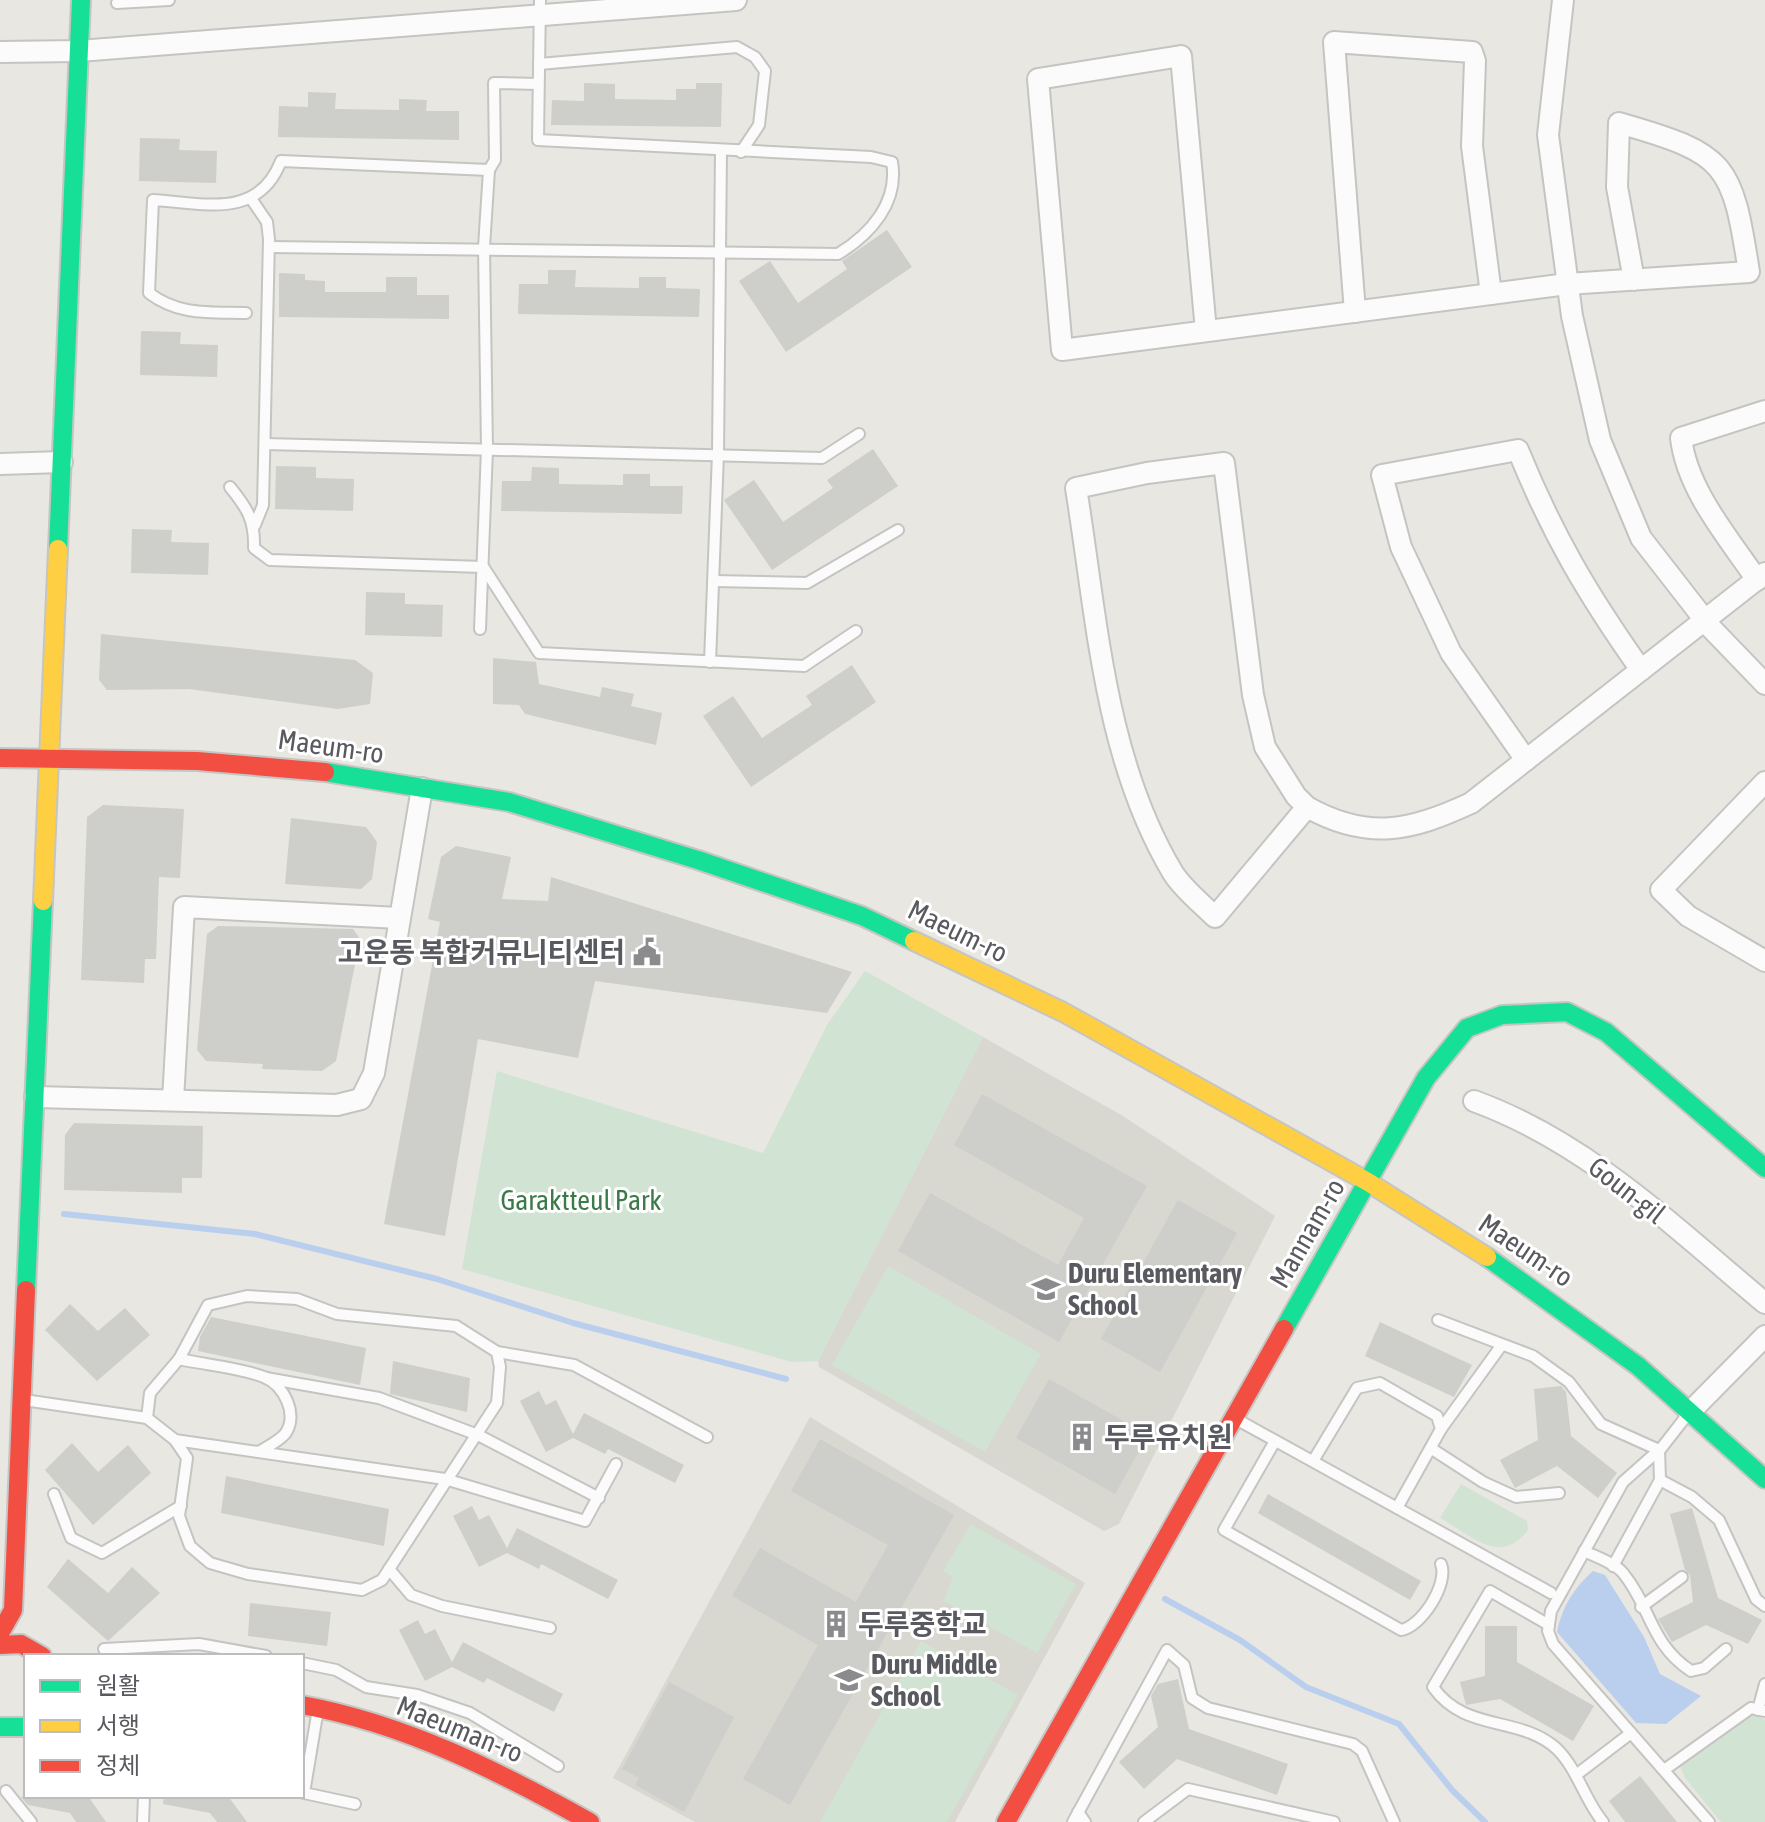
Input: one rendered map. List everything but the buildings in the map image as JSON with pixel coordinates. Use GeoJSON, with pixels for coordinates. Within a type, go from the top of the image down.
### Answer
{"type":"FeatureCollection","features":[{"type":"Feature","properties":{"kind":"street"},"geometry":{"type":"LineString","coordinates":[[0,1633],[13,1610],[81,0]]}},
{"type":"Feature","properties":{"kind":"street"},"geometry":{"type":"LineString","coordinates":[[0,52],[79,51],[540,8],[736,0]]}},
{"type":"Feature","properties":{"kind":"street"},"geometry":{"type":"LineString","coordinates":[[1563,0],[1548,135],[1567,284],[1600,440],[1641,538],[1705,621],[1765,684]]}},
{"type":"Feature","properties":{"kind":"street"},"geometry":{"type":"LineString","coordinates":[[1355,312],[1334,42],[1472,52],[1475,61],[1472,146],[1491,294]]}},
{"type":"Feature","properties":{"kind":"street"},"geometry":{"type":"LineString","coordinates":[[1206,331],[1181,56],[1038,79],[1062,350],[1567,284],[1634,280],[1749,272],[1738,201],[1723,169],[1678,140],[1619,123],[1617,187],[1634,280]]}},
{"type":"Feature","properties":{"kind":"street"},"geometry":{"type":"LineString","coordinates":[[1307,807],[1215,917],[1174,875],[1137,803],[1118,744],[1076,488],[1147,473],[1224,463],[1256,708],[1265,747],[1296,796],[1307,807],[1363,830],[1425,824],[1471,803],[1761,576],[1710,510],[1683,458],[1681,438],[1765,411]]}},
{"type":"Feature","properties":{"kind":"street"},"geometry":{"type":"LineString","coordinates":[[1526,760],[1451,653],[1401,547],[1382,475],[1518,450],[1546,518],[1574,573],[1641,670]]}},
{"type":"Feature","properties":{"kind":"street"},"geometry":{"type":"LineString","coordinates":[[0,464],[62,462]]}},
{"type":"Feature","properties":{"kind":"street","name":"Maeum-ro"},"geometry":{"type":"LineString","coordinates":[[0,758],[49,757],[292,767],[509,802],[698,860],[862,916],[1063,1012],[1368,1182],[1473,1247],[1587,1326],[1765,1479]]}},
{"type":"Feature","properties":{"kind":"street"},"geometry":{"type":"LineString","coordinates":[[1764,785],[1661,890],[1688,916],[1765,961]]}},
{"type":"Feature","properties":{"kind":"street"},"geometry":{"type":"LineString","coordinates":[[35,1097],[337,1105],[361,1099],[374,1073],[422,788]]}},
{"type":"Feature","properties":{"kind":"street"},"geometry":{"type":"LineString","coordinates":[[173,1100],[184,907],[399,918]]}},
{"type":"Feature","properties":{"kind":"street","name":"Mannam-ro"},"geometry":{"type":"LineString","coordinates":[[1006,1822],[1426,1078],[1467,1028],[1502,1015],[1567,1012],[1606,1032],[1765,1168]]}},
{"type":"Feature","properties":{"kind":"street","name":"Goun-gil"},"geometry":{"type":"LineString","coordinates":[[1474,1101],[1523,1119],[1592,1161],[1765,1303]]}},
{"type":"Feature","properties":{"kind":"street"},"geometry":{"type":"LineString","coordinates":[[1689,1413],[1765,1336]]}},
{"type":"Feature","properties":{"kind":"street"},"geometry":{"type":"LineString","coordinates":[[13,1610],[39,1653]]}},
{"type":"Feature","properties":{"kind":"street"},"geometry":{"type":"LineString","coordinates":[[0,1645],[21,1644],[39,1653]]}},
{"type":"Feature","properties":{"kind":"street","name":"Maeuman-ro"},"geometry":{"type":"LineString","coordinates":[[310,1706],[431,1743],[526,1786],[590,1822]]}},
{"type":"Feature","properties":{"kind":"street"},"geometry":{"type":"LineString","coordinates":[[0,1727],[24,1727]]}},
{"type":"Feature","properties":{"kind":"lane"},"geometry":{"type":"LineString","coordinates":[[117,3],[169,0]]}},
{"type":"Feature","properties":{"kind":"lane"},"geometry":{"type":"LineString","coordinates":[[269,247],[484,247],[838,254],[859,242],[892,198],[895,180],[892,162],[871,157],[538,140],[540,8]]}},
{"type":"Feature","properties":{"kind":"lane"},"geometry":{"type":"LineString","coordinates":[[539,64],[737,47],[755,57],[765,71],[759,125],[741,152]]}},
{"type":"Feature","properties":{"kind":"lane"},"geometry":{"type":"LineString","coordinates":[[480,629],[487,449],[484,247],[489,170],[495,160],[494,83],[538,84]]}},
{"type":"Feature","properties":{"kind":"lane"},"geometry":{"type":"LineString","coordinates":[[710,662],[718,454],[721,151]]}},
{"type":"Feature","properties":{"kind":"lane"},"geometry":{"type":"LineString","coordinates":[[246,313],[184,311],[163,303],[149,293],[153,200],[229,205],[252,200],[274,179],[281,161],[489,170]]}},
{"type":"Feature","properties":{"kind":"lane"},"geometry":{"type":"LineString","coordinates":[[252,200],[267,222],[269,247],[263,505],[255,525],[254,548],[270,560],[483,567]]}},
{"type":"Feature","properties":{"kind":"lane"},"geometry":{"type":"LineString","coordinates":[[265,444],[822,458],[859,434]]}},
{"type":"Feature","properties":{"kind":"lane"},"geometry":{"type":"LineString","coordinates":[[230,487],[249,510],[255,525]]}},
{"type":"Feature","properties":{"kind":"lane"},"geometry":{"type":"LineString","coordinates":[[713,581],[807,583],[898,530]]}},
{"type":"Feature","properties":{"kind":"lane"},"geometry":{"type":"LineString","coordinates":[[483,567],[539,653],[804,666],[856,631]]}},
{"type":"Feature","properties":{"kind":"lane"},"geometry":{"type":"LineString","coordinates":[[147,1418],[150,1393],[179,1359],[208,1305],[247,1296],[297,1299],[337,1314],[456,1326],[497,1352],[574,1365],[707,1437]]}},
{"type":"Feature","properties":{"kind":"lane"},"geometry":{"type":"LineString","coordinates":[[1438,1320],[1533,1356],[1569,1382],[1601,1424],[1659,1450]]}},
{"type":"Feature","properties":{"kind":"lane"},"geometry":{"type":"LineString","coordinates":[[1397,1508],[1441,1429],[1501,1346]]}},
{"type":"Feature","properties":{"kind":"lane"},"geometry":{"type":"LineString","coordinates":[[22,1400],[147,1418],[175,1440],[187,1458],[179,1516],[190,1546],[210,1563],[248,1574],[362,1590],[382,1580],[497,1403],[500,1367],[497,1352]]}},
{"type":"Feature","properties":{"kind":"lane"},"geometry":{"type":"LineString","coordinates":[[179,1359],[379,1398],[478,1435],[599,1498]]}},
{"type":"Feature","properties":{"kind":"lane"},"geometry":{"type":"LineString","coordinates":[[259,1452],[284,1435],[290,1421],[291,1409],[280,1390],[266,1378]]}},
{"type":"Feature","properties":{"kind":"lane"},"geometry":{"type":"LineString","coordinates":[[1313,1461],[1352,1394],[1363,1384],[1380,1383],[1437,1416],[1441,1429]]}},
{"type":"Feature","properties":{"kind":"lane"},"geometry":{"type":"LineString","coordinates":[[1646,1467],[1689,1413]]}},
{"type":"Feature","properties":{"kind":"lane"},"geometry":{"type":"LineString","coordinates":[[1234,1418],[1551,1593]]}},
{"type":"Feature","properties":{"kind":"lane"},"geometry":{"type":"LineString","coordinates":[[175,1440],[445,1479],[585,1521],[616,1464]]}},
{"type":"Feature","properties":{"kind":"lane"},"geometry":{"type":"LineString","coordinates":[[1275,1441],[1224,1530],[1401,1630],[1417,1623],[1443,1580],[1441,1564]]}},
{"type":"Feature","properties":{"kind":"lane"},"geometry":{"type":"LineString","coordinates":[[1432,1449],[1483,1482],[1516,1497],[1559,1493]]}},
{"type":"Feature","properties":{"kind":"lane"},"geometry":{"type":"LineString","coordinates":[[1613,1566],[1660,1480],[1659,1450]]}},
{"type":"Feature","properties":{"kind":"lane"},"geometry":{"type":"LineString","coordinates":[[1659,1450],[1623,1482],[1551,1611],[1549,1625],[1553,1644],[1709,1822]]}},
{"type":"Feature","properties":{"kind":"lane"},"geometry":{"type":"LineString","coordinates":[[1660,1480],[1692,1497],[1719,1520],[1756,1599],[1765,1606]]}},
{"type":"Feature","properties":{"kind":"lane"},"geometry":{"type":"LineString","coordinates":[[54,1494],[71,1538],[102,1553],[181,1506]]}},
{"type":"Feature","properties":{"kind":"lane"},"geometry":{"type":"LineString","coordinates":[[1584,1551],[1622,1571],[1664,1650],[1691,1671],[1704,1668],[1726,1649]]}},
{"type":"Feature","properties":{"kind":"lane"},"geometry":{"type":"LineString","coordinates":[[389,1569],[411,1595],[442,1606],[550,1628]]}},
{"type":"Feature","properties":{"kind":"lane"},"geometry":{"type":"LineString","coordinates":[[1641,1607],[1682,1577]]}},
{"type":"Feature","properties":{"kind":"lane"},"geometry":{"type":"LineString","coordinates":[[1549,1625],[1490,1591],[1433,1687],[1442,1700],[1471,1718],[1528,1731],[1557,1749],[1603,1822]]}},
{"type":"Feature","properties":{"kind":"lane"},"geometry":{"type":"LineString","coordinates":[[104,1649],[199,1644],[255,1654]]}},
{"type":"Feature","properties":{"kind":"lane"},"geometry":{"type":"LineString","coordinates":[[1085,1822],[1076,1817],[1167,1650],[1184,1665],[1192,1698],[1208,1708],[1353,1744],[1362,1751],[1394,1822]]}},
{"type":"Feature","properties":{"kind":"lane"},"geometry":{"type":"LineString","coordinates":[[304,1663],[336,1670],[366,1687],[417,1695],[470,1713],[558,1766]]}},
{"type":"Feature","properties":{"kind":"lane"},"geometry":{"type":"LineString","coordinates":[[1664,1770],[1751,1708],[1762,1710],[1765,1684]]}},
{"type":"Feature","properties":{"kind":"lane"},"geometry":{"type":"LineString","coordinates":[[310,1706],[304,1793],[355,1804]]}},
{"type":"Feature","properties":{"kind":"lane"},"geometry":{"type":"LineString","coordinates":[[1576,1775],[1631,1733]]}},
{"type":"Feature","properties":{"kind":"lane"},"geometry":{"type":"LineString","coordinates":[[1144,1822],[1188,1789],[1334,1822]]}},
{"type":"Feature","properties":{"kind":"lane"},"geometry":{"type":"LineString","coordinates":[[6,1791],[31,1822]]}},
{"type":"Feature","properties":{"kind":"lane"},"geometry":{"type":"LineString","coordinates":[[143,1822],[144,1798]]}},
{"type":"Feature","properties":{"kind":"shaded area","name":"Duru Elementary School"},"geometry":{"type":"Polygon","coordinates":[[[983,1037],[1123,1116],[1275,1216],[1119,1524],[1104,1531],[819,1367],[818,1361],[983,1037]]]}},
{"type":"Feature","properties":{"kind":"shaded area","name":"Duru Middle School"},"geometry":{"type":"Polygon","coordinates":[[[810,1417],[1085,1583],[955,1822],[695,1822],[613,1778],[810,1417]]]}},
{"type":"Feature","properties":{"kind":"green space","name":"Garaktteul Park"},"geometry":{"type":"Polygon","coordinates":[[[865,971],[983,1037],[818,1361],[792,1362],[462,1269],[497,1071],[763,1153],[827,1025],[865,971]]]}},
{"type":"Feature","properties":{"kind":"green space"},"geometry":{"type":"Polygon","coordinates":[[[888,1266],[1041,1354],[985,1452],[832,1365],[888,1266]]]}},
{"type":"Feature","properties":{"kind":"green space"},"geometry":{"type":"Polygon","coordinates":[[[1461,1484],[1527,1521],[1528,1530],[1517,1541],[1496,1547],[1474,1539],[1440,1518],[1461,1484]]]}},
{"type":"Feature","properties":{"kind":"green space"},"geometry":{"type":"Polygon","coordinates":[[[971,1524],[1076,1584],[1037,1653],[944,1601],[953,1577],[943,1571],[971,1524]]]}},
{"type":"Feature","properties":{"kind":"green space"},"geometry":{"type":"Polygon","coordinates":[[[921,1641],[1018,1695],[947,1822],[820,1822],[921,1641]]]}},
{"type":"Feature","properties":{"kind":"green space"},"geometry":{"type":"Polygon","coordinates":[[[1747,1712],[1757,1713],[1765,1720],[1765,1822],[1721,1822],[1685,1778],[1678,1761],[1698,1737],[1747,1712]]]}},
{"type":"Feature","properties":{"kind":"water"},"geometry":{"type":"Polygon","coordinates":[[[1593,1571],[1605,1575],[1644,1637],[1660,1674],[1701,1696],[1666,1724],[1636,1723],[1557,1632],[1570,1598],[1593,1571]]]}},
{"type":"Feature","properties":{"kind":"waterway"},"geometry":{"type":"LineString","coordinates":[[64,1214],[255,1234],[437,1279],[573,1323],[786,1379]]}},
{"type":"Feature","properties":{"kind":"waterway"},"geometry":{"type":"LineString","coordinates":[[1165,1599],[1240,1640],[1306,1687],[1399,1724],[1452,1790],[1485,1822]]}},
{"type":"Feature","properties":{"kind":"traffic: fast"},"geometry":{"type":"LineString","coordinates":[[58,549],[81,0]]}},
{"type":"Feature","properties":{"kind":"traffic: fast"},"geometry":{"type":"LineString","coordinates":[[325,772],[509,802],[698,860],[862,916],[914,941]]}},
{"type":"Feature","properties":{"kind":"traffic: fast"},"geometry":{"type":"LineString","coordinates":[[26,1290],[43,901]]}},
{"type":"Feature","properties":{"kind":"traffic: fast"},"geometry":{"type":"LineString","coordinates":[[1284,1329],[1426,1078],[1467,1028],[1502,1015],[1567,1012],[1606,1032],[1765,1168]]}},
{"type":"Feature","properties":{"kind":"traffic: fast"},"geometry":{"type":"LineString","coordinates":[[1487,1257],[1638,1366],[1765,1479]]}},
{"type":"Feature","properties":{"kind":"traffic: fast"},"geometry":{"type":"LineString","coordinates":[[0,1727],[24,1727]]}},
{"type":"Feature","properties":{"kind":"traffic: slow"},"geometry":{"type":"LineString","coordinates":[[43,901],[58,549]]}},
{"type":"Feature","properties":{"kind":"traffic: slow"},"geometry":{"type":"LineString","coordinates":[[914,941],[1063,1012],[1368,1182],[1487,1257]]}},
{"type":"Feature","properties":{"kind":"traffic: jam"},"geometry":{"type":"LineString","coordinates":[[0,758],[197,761],[325,772]]}},
{"type":"Feature","properties":{"kind":"traffic: jam"},"geometry":{"type":"LineString","coordinates":[[0,1633],[13,1610],[26,1290]]}},
{"type":"Feature","properties":{"kind":"traffic: jam"},"geometry":{"type":"LineString","coordinates":[[1006,1822],[1284,1329]]}},
{"type":"Feature","properties":{"kind":"traffic: jam"},"geometry":{"type":"LineString","coordinates":[[0,1645],[21,1644],[38,1654]]}},
{"type":"Feature","properties":{"kind":"traffic: jam"},"geometry":{"type":"LineString","coordinates":[[304,1705],[340,1713],[415,1737],[486,1768],[590,1822]]}},
{"type":"Feature","properties":{"kind":"place","name":"고운동 복합커뮤니티센터"},"geometry":{"type":"Point","coordinates":[647,952]}},
{"type":"Feature","properties":{"kind":"place","name":"Duru Elementary School"},"geometry":{"type":"Point","coordinates":[1046,1289]}},
{"type":"Feature","properties":{"kind":"place","name":"두루유치원"},"geometry":{"type":"Point","coordinates":[1082,1437]}},
{"type":"Feature","properties":{"kind":"place","name":"두루중학교"},"geometry":{"type":"Point","coordinates":[836,1624]}},
{"type":"Feature","properties":{"kind":"place","name":"Duru Middle School"},"geometry":{"type":"Point","coordinates":[849,1680]}}]}
